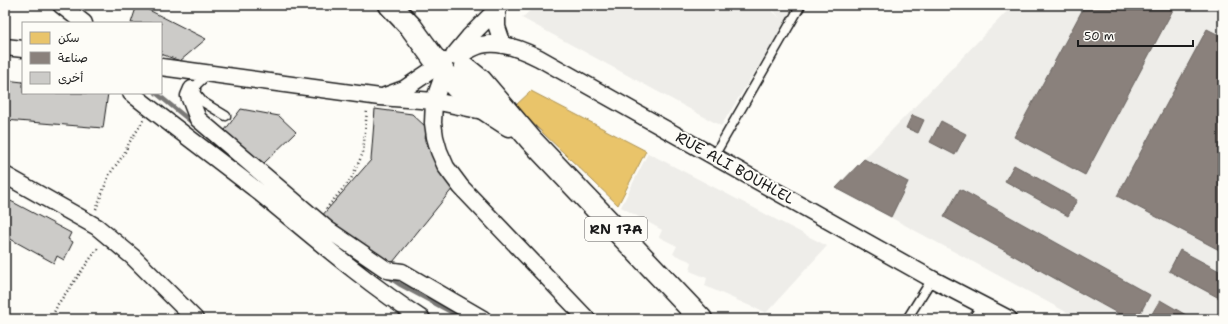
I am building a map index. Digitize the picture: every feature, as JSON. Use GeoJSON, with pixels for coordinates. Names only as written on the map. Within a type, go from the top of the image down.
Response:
{"type":"FeatureCollection","features":[{"type":"Feature","properties":{"kind":"main road","name":"RN 17A"},"geometry":{"type":"LineString","coordinates":[[390,5],[452,68],[481,81],[531,140],[701,319]]}},
{"type":"Feature","properties":{"kind":"main road","name":"RN 17A"},"geometry":{"type":"LineString","coordinates":[[452,68],[464,95],[531,140]]}},
{"type":"Feature","properties":{"kind":"street"},"geometry":{"type":"LineString","coordinates":[[61,5],[83,22]]}},
{"type":"Feature","properties":{"kind":"street"},"geometry":{"type":"LineString","coordinates":[[380,97],[503,46],[497,28],[499,7]]}},
{"type":"Feature","properties":{"kind":"street"},"geometry":{"type":"LineString","coordinates":[[499,7],[469,37],[434,101],[433,123],[435,137],[446,167],[461,187],[587,319]]}},
{"type":"Feature","properties":{"kind":"street","name":"RUE ALI BOUHLEL"},"geometry":{"type":"LineString","coordinates":[[503,46],[527,52],[539,58],[932,279],[1009,319]]}},
{"type":"Feature","properties":{"kind":"street"},"geometry":{"type":"LineString","coordinates":[[5,47],[22,49]]}},
{"type":"Feature","properties":{"kind":"street"},"geometry":{"type":"LineString","coordinates":[[162,67],[380,97],[434,101],[491,113]]}},
{"type":"Feature","properties":{"kind":"street"},"geometry":{"type":"LineString","coordinates":[[192,89],[189,96],[198,119],[327,229],[387,270],[402,272],[483,319]]}},
{"type":"Feature","properties":{"kind":"street"},"geometry":{"type":"LineString","coordinates":[[134,96],[253,187],[324,247],[397,303],[422,319]]}},
{"type":"Feature","properties":{"kind":"street"},"geometry":{"type":"LineString","coordinates":[[5,175],[97,226],[133,257],[195,319]]}},
{"type":"Feature","properties":{"kind":"lane"},"geometry":{"type":"LineString","coordinates":[[714,156],[801,5]]}},
{"type":"Feature","properties":{"kind":"lane"},"geometry":{"type":"LineString","coordinates":[[208,74],[192,89],[203,102],[226,116]]}},
{"type":"Feature","properties":{"kind":"lane"},"geometry":{"type":"LineString","coordinates":[[907,319],[932,279]]}},
{"type":"Feature","properties":{"kind":"lane"},"geometry":{"type":"LineString","coordinates":[[973,319],[982,304]]}},
{"type":"Feature","properties":{"kind":"path"},"geometry":{"type":"LineString","coordinates":[[51,319],[58,304],[101,243],[94,215],[109,175],[124,154],[129,142],[140,126],[145,113],[134,96]]}},
{"type":"Feature","properties":{"kind":"path"},"geometry":{"type":"LineString","coordinates":[[316,219],[352,179],[363,153],[367,109]]}},
{"type":"Feature","properties":{"kind":"path"},"geometry":{"type":"LineString","coordinates":[[5,317],[9,319]]}},
{"type":"Feature","properties":{"kind":"shaded area"},"geometry":{"type":"Polygon","coordinates":[[[536,5],[766,5],[780,18],[769,5],[795,5],[721,126],[522,18],[536,5]]]}},
{"type":"Feature","properties":{"kind":"shaded area"},"geometry":{"type":"Polygon","coordinates":[[[1013,5],[1223,5],[1223,319],[1079,319],[836,188],[1013,5]]]}},
{"type":"Feature","properties":{"kind":"shaded area"},"geometry":{"type":"Polygon","coordinates":[[[648,153],[827,246],[766,313],[705,286],[707,278],[690,271],[692,262],[673,254],[677,246],[659,237],[662,230],[621,207],[648,153]]]}},
{"type":"Feature","properties":{"kind":"building: سكن"},"geometry":{"type":"Polygon","coordinates":[[[531,91],[646,151],[618,205],[515,106],[531,91]]]}},
{"type":"Feature","properties":{"kind":"building: صناعة"},"geometry":{"type":"Polygon","coordinates":[[[1085,5],[1175,6],[1085,175],[1014,137],[1085,5]]]}},
{"type":"Feature","properties":{"kind":"building: صناعة"},"geometry":{"type":"Polygon","coordinates":[[[1207,29],[1223,37],[1223,252],[1117,196],[1207,29]]]}},
{"type":"Feature","properties":{"kind":"building: صناعة"},"geometry":{"type":"Polygon","coordinates":[[[912,115],[924,120],[918,133],[906,128],[912,115]]]}},
{"type":"Feature","properties":{"kind":"building: صناعة"},"geometry":{"type":"Polygon","coordinates":[[[941,121],[966,134],[955,155],[930,142],[941,121]]]}},
{"type":"Feature","properties":{"kind":"building: صناعة"},"geometry":{"type":"Polygon","coordinates":[[[864,159],[908,182],[891,217],[836,188],[864,159]]]}},
{"type":"Feature","properties":{"kind":"building: صناعة"},"geometry":{"type":"Polygon","coordinates":[[[1014,165],[1077,200],[1068,216],[1005,181],[1014,165]]]}},
{"type":"Feature","properties":{"kind":"building: صناعة"},"geometry":{"type":"Polygon","coordinates":[[[960,189],[1150,295],[1137,319],[1128,319],[944,217],[960,189]]]}},
{"type":"Feature","properties":{"kind":"building: صناعة"},"geometry":{"type":"Polygon","coordinates":[[[1180,250],[1223,273],[1223,296],[1221,299],[1169,271],[1180,250]]]}},
{"type":"Feature","properties":{"kind":"building: صناعة"},"geometry":{"type":"Polygon","coordinates":[[[1160,300],[1193,319],[1149,319],[1160,300]]]}},
{"type":"Feature","properties":{"kind":"building: أخرى"},"geometry":{"type":"Polygon","coordinates":[[[137,5],[139,5],[206,39],[180,61],[162,54],[162,22],[131,22],[137,5]]]}},
{"type":"Feature","properties":{"kind":"building: أخرى"},"geometry":{"type":"Polygon","coordinates":[[[5,80],[22,82],[22,94],[108,94],[103,128],[5,120],[5,80]]]}},
{"type":"Feature","properties":{"kind":"building: أخرى"},"geometry":{"type":"Polygon","coordinates":[[[241,109],[279,116],[296,132],[264,163],[222,134],[241,109]]]}},
{"type":"Feature","properties":{"kind":"building: أخرى"},"geometry":{"type":"Polygon","coordinates":[[[375,109],[412,114],[426,127],[425,141],[434,159],[453,188],[389,267],[320,218],[371,160],[375,109]]]}},
{"type":"Feature","properties":{"kind":"building: أخرى"},"geometry":{"type":"Polygon","coordinates":[[[5,198],[71,233],[68,239],[73,242],[64,260],[57,256],[54,263],[5,236],[5,198]]]}},
{"type":"Feature","properties":{"kind":"waterway"},"geometry":{"type":"LineString","coordinates":[[157,94],[194,124]]}},
{"type":"Feature","properties":{"kind":"waterway"},"geometry":{"type":"LineString","coordinates":[[387,276],[464,319]]}}]}
